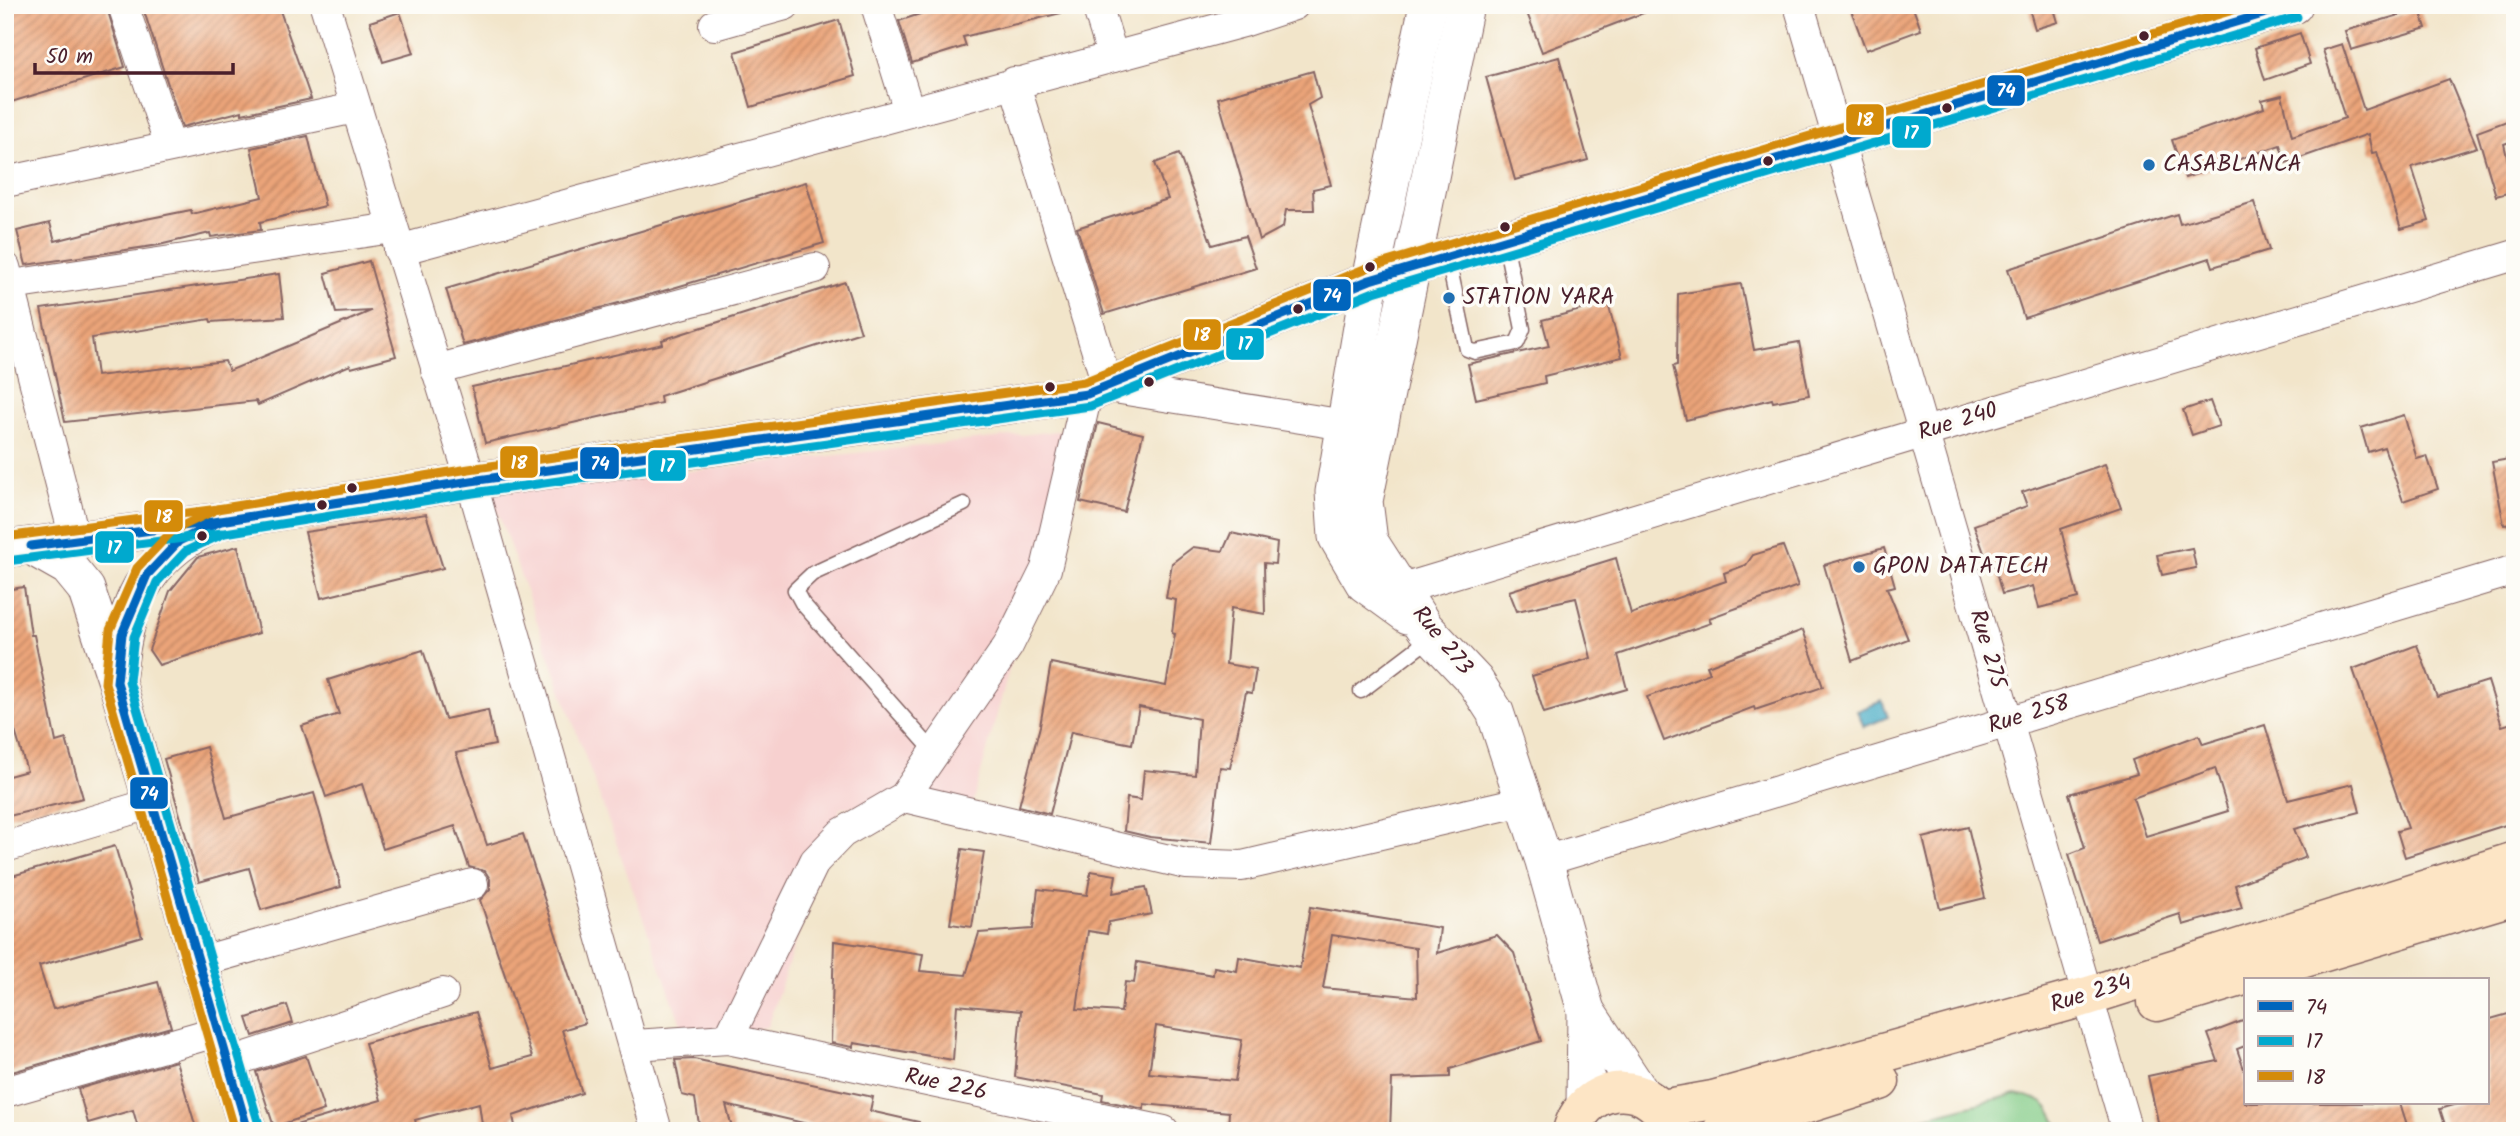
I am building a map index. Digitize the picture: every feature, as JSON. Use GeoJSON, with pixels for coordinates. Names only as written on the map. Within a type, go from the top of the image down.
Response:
{"type":"FeatureCollection","features":[{"type":"Feature","properties":{"kind":"main road","name":"Rue 234"},"geometry":{"type":"LineString","coordinates":[[1722,1131],[2091,1008],[2515,861]]}},
{"type":"Feature","properties":{"kind":"main road","name":"Rue 234"},"geometry":{"type":"LineString","coordinates":[[1575,1124],[1594,1098],[1618,1091],[1658,1111],[1713,1100],[2091,1008],[2515,895]]}},
{"type":"Feature","properties":{"kind":"street"},"geometry":{"type":"LineString","coordinates":[[123,5],[170,146]]}},
{"type":"Feature","properties":{"kind":"street"},"geometry":{"type":"LineString","coordinates":[[325,5],[471,481],[657,1131]]}},
{"type":"Feature","properties":{"kind":"street"},"geometry":{"type":"LineString","coordinates":[[714,25],[785,5]]}},
{"type":"Feature","properties":{"kind":"street"},"geometry":{"type":"LineString","coordinates":[[876,5],[909,111]]}},
{"type":"Feature","properties":{"kind":"street"},"geometry":{"type":"LineString","coordinates":[[1097,5],[1113,57]]}},
{"type":"Feature","properties":{"kind":"street"},"geometry":{"type":"LineString","coordinates":[[75,539],[7,279],[396,239],[909,111],[1294,5]]}},
{"type":"Feature","properties":{"kind":"street"},"geometry":{"type":"LineString","coordinates":[[1393,593],[1364,583],[1337,537],[1334,492],[1370,280],[1428,5]]}},
{"type":"Feature","properties":{"kind":"street","name":"Rue 273"},"geometry":{"type":"LineString","coordinates":[[1465,5],[1409,268],[1364,501],[1368,541],[1393,593],[1475,681],[1495,712],[1544,861],[1586,1011],[1658,1111]]}},
{"type":"Feature","properties":{"kind":"street","name":"Rue 275"},"geometry":{"type":"LineString","coordinates":[[1799,5],[2127,1131]]}},
{"type":"Feature","properties":{"kind":"street"},"geometry":{"type":"LineString","coordinates":[[18,547],[221,520],[1097,390],[1370,280],[2294,5]]}},
{"type":"Feature","properties":{"kind":"street"},"geometry":{"type":"LineString","coordinates":[[728,1039],[816,861],[842,833],[904,797],[1008,646],[1046,569],[1097,390],[1014,82]]}},
{"type":"Feature","properties":{"kind":"street"},"geometry":{"type":"LineString","coordinates":[[5,183],[355,108]]}},
{"type":"Feature","properties":{"kind":"street","name":"Rue 240"},"geometry":{"type":"LineString","coordinates":[[1393,593],[2515,255]]}},
{"type":"Feature","properties":{"kind":"street"},"geometry":{"type":"LineString","coordinates":[[436,370],[815,268]]}},
{"type":"Feature","properties":{"kind":"street"},"geometry":{"type":"LineString","coordinates":[[1097,390],[1345,425]]}},
{"type":"Feature","properties":{"kind":"street"},"geometry":{"type":"LineString","coordinates":[[117,682],[122,634],[147,575],[179,541],[221,520]]}},
{"type":"Feature","properties":{"kind":"street"},"geometry":{"type":"LineString","coordinates":[[18,547],[68,567],[86,589],[117,682],[248,1131]]}},
{"type":"Feature","properties":{"kind":"street","name":"Rue 258"},"geometry":{"type":"LineString","coordinates":[[1544,861],[2515,570]]}},
{"type":"Feature","properties":{"kind":"street"},"geometry":{"type":"LineString","coordinates":[[904,797],[1186,864],[1242,866],[1524,801]]}},
{"type":"Feature","properties":{"kind":"street"},"geometry":{"type":"LineString","coordinates":[[5,847],[153,803]]}},
{"type":"Feature","properties":{"kind":"street"},"geometry":{"type":"LineString","coordinates":[[199,962],[473,884]]}},
{"type":"Feature","properties":{"kind":"street"},"geometry":{"type":"LineString","coordinates":[[5,1092],[223,1046],[443,993]]}},
{"type":"Feature","properties":{"kind":"street","name":"Rue 273"},"geometry":{"type":"LineString","coordinates":[[1575,1124],[1586,1011]]}},
{"type":"Feature","properties":{"kind":"street","name":"Rue 226"},"geometry":{"type":"LineString","coordinates":[[634,1045],[728,1039],[1164,1131]]}},
{"type":"Feature","properties":{"kind":"lane"},"geometry":{"type":"LineString","coordinates":[[1448,257],[1466,349],[1475,352],[1517,343],[1523,329],[1504,240]]}},
{"type":"Feature","properties":{"kind":"lane"},"geometry":{"type":"LineString","coordinates":[[935,753],[802,603],[795,590],[812,574],[964,504]]}},
{"type":"Feature","properties":{"kind":"lane"},"geometry":{"type":"LineString","coordinates":[[1361,691],[1429,632]]}},
{"type":"Feature","properties":{"kind":"shaded area"},"geometry":{"type":"Polygon","coordinates":[[[1075,429],[971,809],[841,807],[767,1027],[687,1041],[491,493],[1075,429]]]}},
{"type":"Feature","properties":{"kind":"green space"},"geometry":{"type":"Polygon","coordinates":[[[2016,1094],[2045,1104],[2060,1131],[1871,1131],[2016,1094]]]}},
{"type":"Feature","properties":{"kind":"water"},"geometry":{"type":"Polygon","coordinates":[[[1882,701],[1888,717],[1864,727],[1857,711],[1882,701]]]}},
{"type":"Feature","properties":{"kind":"building"},"geometry":{"type":"Polygon","coordinates":[[[5,5],[106,5],[125,67],[5,104],[5,5]]]}},
{"type":"Feature","properties":{"kind":"building"},"geometry":{"type":"Polygon","coordinates":[[[142,5],[278,5],[311,99],[242,114],[242,111],[182,127],[142,5]]]}},
{"type":"Feature","properties":{"kind":"building"},"geometry":{"type":"Polygon","coordinates":[[[947,5],[1060,5],[1061,13],[963,37],[966,46],[912,63],[899,21],[947,5]]]}},
{"type":"Feature","properties":{"kind":"building"},"geometry":{"type":"Polygon","coordinates":[[[1524,5],[1664,5],[1542,52],[1524,5]]]}},
{"type":"Feature","properties":{"kind":"building"},"geometry":{"type":"Polygon","coordinates":[[[1849,5],[1912,5],[1921,30],[1866,50],[1849,5]]]}},
{"type":"Feature","properties":{"kind":"building"},"geometry":{"type":"Polygon","coordinates":[[[2028,5],[2053,5],[2058,22],[2035,29],[2028,5]]]}},
{"type":"Feature","properties":{"kind":"building"},"geometry":{"type":"Polygon","coordinates":[[[2420,9],[2426,28],[2351,50],[2345,31],[2420,9]]]}},
{"type":"Feature","properties":{"kind":"building"},"geometry":{"type":"Polygon","coordinates":[[[400,12],[414,53],[383,62],[370,22],[400,12]]]}},
{"type":"Feature","properties":{"kind":"building"},"geometry":{"type":"Polygon","coordinates":[[[839,20],[855,76],[751,107],[735,52],[839,20]]]}},
{"type":"Feature","properties":{"kind":"building"},"geometry":{"type":"Polygon","coordinates":[[[2300,33],[2310,64],[2265,80],[2255,48],[2300,33]]]}},
{"type":"Feature","properties":{"kind":"building"},"geometry":{"type":"Polygon","coordinates":[[[2342,44],[2364,110],[2449,79],[2477,147],[2412,167],[2429,221],[2401,229],[2377,152],[2372,153],[2368,134],[2286,163],[2280,145],[2185,178],[2172,140],[2264,108],[2262,100],[2282,95],[2292,136],[2345,118],[2323,50],[2342,44]]]}},
{"type":"Feature","properties":{"kind":"building"},"geometry":{"type":"Polygon","coordinates":[[[1559,57],[1588,160],[1515,180],[1486,77],[1559,57]]]}},
{"type":"Feature","properties":{"kind":"building"},"geometry":{"type":"Polygon","coordinates":[[[1313,71],[1320,98],[1308,105],[1331,185],[1313,189],[1314,210],[1286,210],[1283,227],[1259,240],[1218,98],[1313,71]]]}},
{"type":"Feature","properties":{"kind":"building"},"geometry":{"type":"Polygon","coordinates":[[[2515,118],[2515,140],[2504,144],[2515,191],[2496,196],[2477,132],[2515,118]]]}},
{"type":"Feature","properties":{"kind":"building"},"geometry":{"type":"Polygon","coordinates":[[[308,136],[325,206],[260,222],[261,230],[211,237],[210,233],[159,245],[26,265],[17,231],[50,223],[55,241],[126,223],[191,210],[192,214],[262,197],[251,148],[308,136]]]}},
{"type":"Feature","properties":{"kind":"building"},"geometry":{"type":"Polygon","coordinates":[[[1179,154],[1212,245],[1245,236],[1256,268],[1104,314],[1077,228],[1168,199],[1155,163],[1179,154]]]}},
{"type":"Feature","properties":{"kind":"building"},"geometry":{"type":"Polygon","coordinates":[[[806,182],[824,243],[663,291],[463,345],[446,289],[806,182]]]}},
{"type":"Feature","properties":{"kind":"building"},"geometry":{"type":"Polygon","coordinates":[[[2254,202],[2269,250],[2213,267],[2210,258],[2024,318],[2008,269],[2177,214],[2180,224],[2254,202]]]}},
{"type":"Feature","properties":{"kind":"building"},"geometry":{"type":"Polygon","coordinates":[[[369,261],[396,356],[351,368],[350,365],[258,405],[256,401],[65,422],[41,309],[279,274],[284,317],[211,322],[210,319],[92,338],[97,376],[225,361],[229,371],[371,311],[336,313],[325,273],[369,261]]]}},
{"type":"Feature","properties":{"kind":"building"},"geometry":{"type":"Polygon","coordinates":[[[845,282],[861,332],[660,396],[661,403],[485,443],[472,387],[663,344],[662,340],[845,282]]]}},
{"type":"Feature","properties":{"kind":"building"},"geometry":{"type":"Polygon","coordinates":[[[1741,284],[1754,350],[1799,342],[1809,395],[1773,402],[1772,399],[1686,420],[1673,366],[1677,365],[1678,294],[1741,284]]]}},
{"type":"Feature","properties":{"kind":"building"},"geometry":{"type":"Polygon","coordinates":[[[1608,303],[1622,357],[1544,376],[1545,383],[1476,399],[1468,364],[1549,346],[1542,320],[1608,303]]]}},
{"type":"Feature","properties":{"kind":"building"},"geometry":{"type":"Polygon","coordinates":[[[2210,401],[2219,426],[2192,435],[2183,410],[2210,401]]]}},
{"type":"Feature","properties":{"kind":"building"},"geometry":{"type":"Polygon","coordinates":[[[2404,415],[2417,459],[2427,456],[2438,489],[2403,501],[2384,447],[2368,452],[2361,428],[2404,415]]]}},
{"type":"Feature","properties":{"kind":"building"},"geometry":{"type":"Polygon","coordinates":[[[1098,423],[1143,434],[1124,512],[1080,502],[1098,423]]]}},
{"type":"Feature","properties":{"kind":"building"},"geometry":{"type":"Polygon","coordinates":[[[2515,458],[2515,524],[2504,525],[2492,462],[2515,458]]]}},
{"type":"Feature","properties":{"kind":"building"},"geometry":{"type":"Polygon","coordinates":[[[2105,464],[2121,508],[2061,529],[2078,598],[2039,608],[2033,586],[2002,594],[1993,562],[1988,564],[1974,525],[2027,506],[2022,492],[2105,464]]]}},
{"type":"Feature","properties":{"kind":"building"},"geometry":{"type":"Polygon","coordinates":[[[426,514],[443,568],[321,598],[305,532],[426,514]]]}},
{"type":"Feature","properties":{"kind":"building"},"geometry":{"type":"Polygon","coordinates":[[[1231,533],[1277,543],[1275,564],[1264,563],[1265,614],[1231,608],[1226,664],[1256,669],[1252,693],[1246,692],[1230,768],[1220,767],[1211,843],[1150,837],[1124,831],[1127,798],[1141,800],[1144,770],[1195,775],[1199,719],[1139,707],[1132,744],[1071,732],[1050,814],[1019,806],[1040,726],[1051,663],[1166,686],[1175,634],[1172,633],[1176,600],[1166,598],[1172,563],[1193,547],[1223,551],[1231,533]]]}},
{"type":"Feature","properties":{"kind":"building"},"geometry":{"type":"Polygon","coordinates":[[[238,546],[259,633],[159,665],[149,650],[170,591],[198,557],[238,546]]]}},
{"type":"Feature","properties":{"kind":"building"},"geometry":{"type":"Polygon","coordinates":[[[1783,546],[1798,586],[1709,618],[1711,623],[1618,655],[1627,689],[1544,713],[1532,676],[1591,658],[1576,598],[1517,611],[1509,591],[1616,558],[1631,614],[1726,581],[1724,573],[1746,565],[1753,555],[1783,546]]]}},
{"type":"Feature","properties":{"kind":"building"},"geometry":{"type":"Polygon","coordinates":[[[1884,548],[1895,586],[1887,588],[1908,639],[1852,661],[1824,565],[1884,548]]]}},
{"type":"Feature","properties":{"kind":"building"},"geometry":{"type":"Polygon","coordinates":[[[2192,548],[2196,568],[2162,575],[2157,555],[2192,548]]]}},
{"type":"Feature","properties":{"kind":"building"},"geometry":{"type":"Polygon","coordinates":[[[24,587],[31,635],[34,635],[56,742],[66,739],[83,798],[5,817],[5,777],[27,771],[15,731],[5,734],[5,590],[24,587]]]}},
{"type":"Feature","properties":{"kind":"building"},"geometry":{"type":"Polygon","coordinates":[[[1803,630],[1823,687],[1755,710],[1754,707],[1664,741],[1647,697],[1710,673],[1707,666],[1803,630]]]}},
{"type":"Feature","properties":{"kind":"building"},"geometry":{"type":"Polygon","coordinates":[[[2417,645],[2437,697],[2488,681],[2502,726],[2515,722],[2515,822],[2405,857],[2397,831],[2408,828],[2353,669],[2417,645]]]}},
{"type":"Feature","properties":{"kind":"building"},"geometry":{"type":"Polygon","coordinates":[[[423,650],[445,719],[488,710],[495,745],[456,753],[487,845],[523,834],[585,1023],[562,1030],[582,1093],[513,1116],[516,1131],[483,1131],[479,1103],[415,1120],[418,1131],[297,1131],[296,1125],[381,1100],[365,1043],[476,1012],[492,1068],[532,1057],[480,900],[490,889],[490,879],[485,871],[469,867],[455,826],[383,849],[362,784],[326,797],[302,726],[339,714],[328,680],[423,650]]]}},
{"type":"Feature","properties":{"kind":"building"},"geometry":{"type":"Polygon","coordinates":[[[2265,725],[2288,800],[2353,784],[2360,812],[2294,829],[2306,857],[2235,885],[2242,908],[2183,925],[2180,914],[2097,941],[2069,854],[2085,848],[2069,794],[2137,774],[2132,760],[2199,735],[2203,744],[2265,725]],[[2215,768],[2133,798],[2146,836],[2228,811],[2215,768]]]}},
{"type":"Feature","properties":{"kind":"building"},"geometry":{"type":"Polygon","coordinates":[[[206,747],[226,818],[314,793],[341,887],[261,910],[249,868],[199,882],[164,759],[206,747]]]}},
{"type":"Feature","properties":{"kind":"building"},"geometry":{"type":"Polygon","coordinates":[[[1968,827],[1985,898],[1940,909],[1923,838],[1968,827]]]}},
{"type":"Feature","properties":{"kind":"building"},"geometry":{"type":"Polygon","coordinates":[[[115,846],[142,936],[39,966],[53,1009],[158,982],[171,1027],[5,1074],[5,878],[115,846]]]}},
{"type":"Feature","properties":{"kind":"building"},"geometry":{"type":"Polygon","coordinates":[[[962,849],[984,852],[972,927],[950,924],[962,849]]]}},
{"type":"Feature","properties":{"kind":"building"},"geometry":{"type":"Polygon","coordinates":[[[1091,871],[1116,875],[1113,893],[1146,887],[1152,914],[1109,922],[1107,934],[1088,931],[1077,1009],[1121,1012],[1125,982],[1134,983],[1137,962],[1213,975],[1214,967],[1237,971],[1239,957],[1300,968],[1310,907],[1440,928],[1437,953],[1497,935],[1514,953],[1541,1041],[1450,1069],[1450,1077],[1392,1079],[1390,1131],[1228,1128],[1229,1112],[1144,1104],[1144,1109],[1102,1100],[1103,1094],[1015,1077],[1021,1011],[957,1005],[953,1060],[854,1043],[853,1047],[831,1043],[834,941],[923,954],[920,971],[966,975],[979,933],[1033,929],[1038,889],[1087,895],[1091,871]],[[1332,935],[1323,988],[1417,997],[1416,948],[1332,935]],[[1156,1026],[1149,1073],[1235,1081],[1242,1040],[1156,1026]]]}},
{"type":"Feature","properties":{"kind":"building"},"geometry":{"type":"Polygon","coordinates":[[[287,1005],[293,1023],[253,1036],[247,1018],[287,1005]]]}},
{"type":"Feature","properties":{"kind":"building"},"geometry":{"type":"Polygon","coordinates":[[[2515,1012],[2515,1131],[2447,1131],[2440,1109],[2458,1104],[2488,1104],[2488,1020],[2515,1012]]]}},
{"type":"Feature","properties":{"kind":"building"},"geometry":{"type":"Polygon","coordinates":[[[2244,1020],[2244,1046],[2237,1049],[2244,1069],[2244,1104],[2400,1104],[2409,1131],[2160,1131],[2148,1076],[2218,1061],[2208,1034],[2244,1020]]]}},
{"type":"Feature","properties":{"kind":"building"},"geometry":{"type":"Polygon","coordinates":[[[306,1056],[324,1110],[274,1127],[256,1072],[306,1056]]]}},
{"type":"Feature","properties":{"kind":"building"},"geometry":{"type":"Polygon","coordinates":[[[694,1059],[873,1097],[870,1111],[919,1122],[918,1131],[838,1131],[726,1105],[733,1131],[700,1131],[695,1098],[682,1095],[675,1060],[694,1059]]]}},
{"type":"Feature","properties":{"kind":"building"},"geometry":{"type":"Polygon","coordinates":[[[176,1061],[197,1131],[139,1131],[133,1110],[88,1123],[78,1089],[176,1061]]]}},
{"type":"Feature","properties":{"kind":"transit line","name":"18"},"geometry":{"type":"LineString","coordinates":[[235,1131],[105,683],[110,630],[137,568],[172,531],[217,509],[469,469],[1084,382],[1367,268],[2250,5]]}},
{"type":"Feature","properties":{"kind":"transit line","name":"74"},"geometry":{"type":"LineString","coordinates":[[248,1131],[117,682],[122,634],[147,575],[179,541],[221,521],[471,481],[1087,394],[1370,280],[2293,5]]}},
{"type":"Feature","properties":{"kind":"transit line","name":"17"},"geometry":{"type":"LineString","coordinates":[[260,1128],[129,681],[134,637],[157,582],[186,551],[225,533],[473,493],[1090,406],[1374,292],[2297,17]]}},
{"type":"Feature","properties":{"kind":"transit line","name":"18"},"geometry":{"type":"LineString","coordinates":[[5,537],[218,509]]}},
{"type":"Feature","properties":{"kind":"transit line","name":"74"},"geometry":{"type":"LineString","coordinates":[[31,546],[220,521]]}},
{"type":"Feature","properties":{"kind":"transit line","name":"17"},"geometry":{"type":"LineString","coordinates":[[7,561],[222,533]]}},
{"type":"Feature","properties":{"kind":"place","name":"CASABLANCA"},"geometry":{"type":"Point","coordinates":[2149,165]}},
{"type":"Feature","properties":{"kind":"place","name":"STATION YARA"},"geometry":{"type":"Point","coordinates":[1449,298]}},
{"type":"Feature","properties":{"kind":"place","name":"GPON DATATECH"},"geometry":{"type":"Point","coordinates":[1859,567]}}]}
